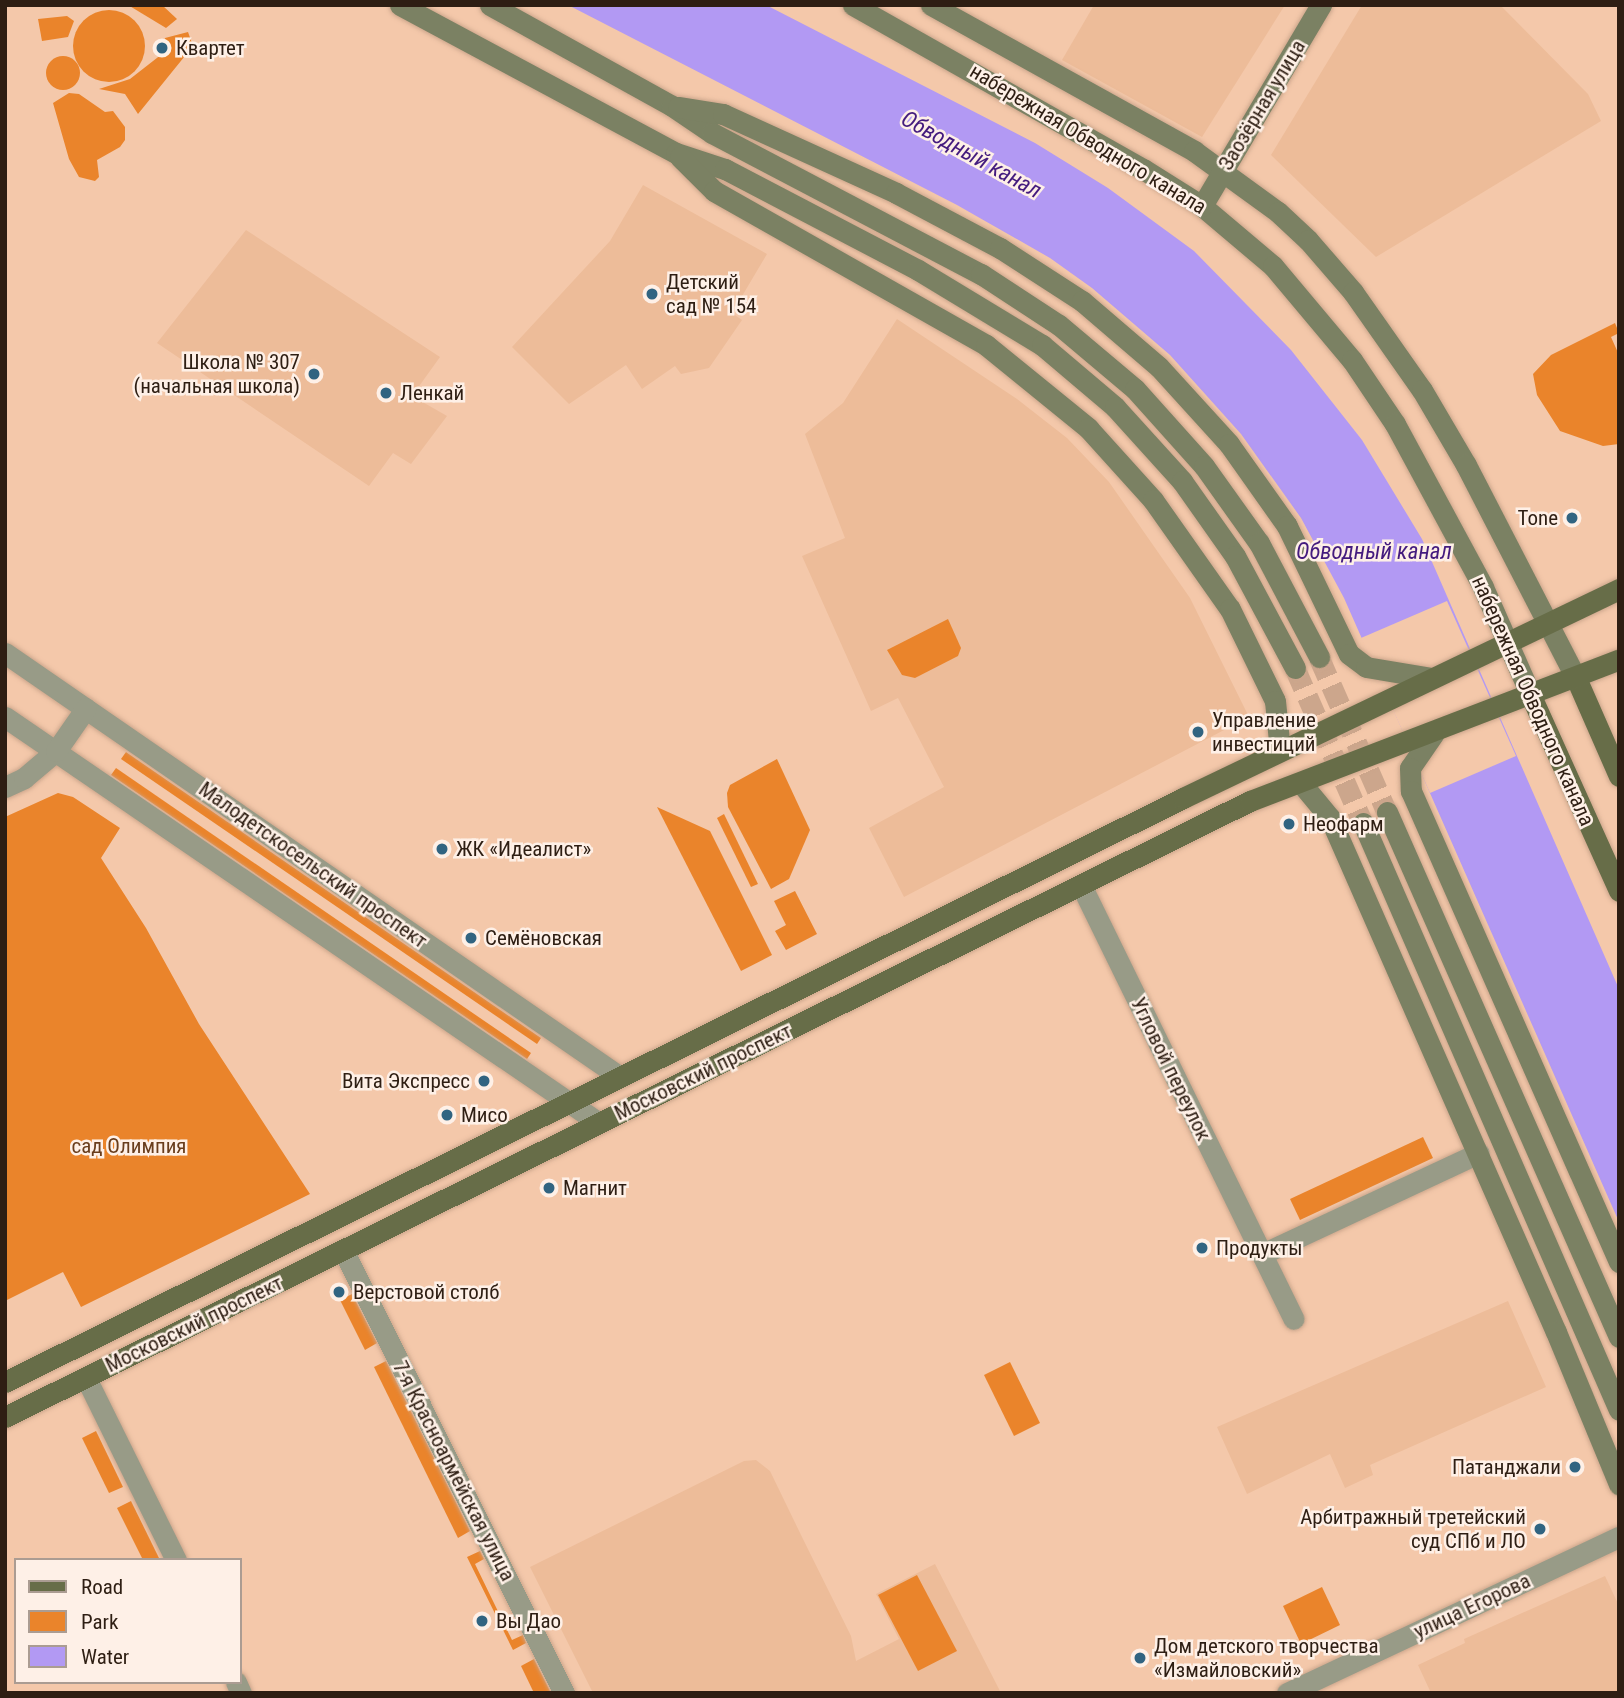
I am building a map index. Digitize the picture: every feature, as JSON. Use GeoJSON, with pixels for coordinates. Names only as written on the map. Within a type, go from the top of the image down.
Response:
{"type":"FeatureCollection","features":[{"type":"Feature","properties":{"kind":"main road"},"geometry":{"type":"LineString","coordinates":[[400,5],[676,153],[725,169],[918,270],[1004,319],[1080,376],[1149,442],[1203,510],[1257,594],[1295,667]]}},
{"type":"Feature","properties":{"kind":"main road"},"geometry":{"type":"LineString","coordinates":[[490,5],[672,106],[712,133],[981,274],[1022,298],[1099,357],[1170,425],[1225,494],[1281,582],[1319,657]]}},
{"type":"Feature","properties":{"kind":"main road","name":"набережная Обводного канала"},"geometry":{"type":"LineString","coordinates":[[853,5],[1064,120],[1202,206],[1273,266],[1352,360],[1426,476],[1507,640],[1619,891]]}},
{"type":"Feature","properties":{"kind":"main road","name":"набережная Обводного канала"},"geometry":{"type":"LineString","coordinates":[[931,5],[1223,170],[1308,240],[1391,344],[1466,465],[1549,621],[1619,776]]}},
{"type":"Feature","properties":{"kind":"main road","name":"Заозёрная улица"},"geometry":{"type":"LineString","coordinates":[[1202,206],[1321,5]]}},
{"type":"Feature","properties":{"kind":"main road"},"geometry":{"type":"LineString","coordinates":[[672,106],[723,114],[896,193],[1031,267],[1122,333],[1159,367],[1236,454],[1287,526],[1349,654],[1375,669],[1433,678]]}},
{"type":"Feature","properties":{"kind":"main road"},"geometry":{"type":"LineString","coordinates":[[676,153],[714,191],[986,345],[1088,428],[1153,500],[1230,609],[1275,701],[1280,751]]}},
{"type":"Feature","properties":{"kind":"main road"},"geometry":{"type":"LineString","coordinates":[[1507,640],[1619,589]]}},
{"type":"Feature","properties":{"kind":"main road","name":"Московский проспект"},"geometry":{"type":"LineString","coordinates":[[5,1382],[1507,640]]}},
{"type":"Feature","properties":{"kind":"main road"},"geometry":{"type":"LineString","coordinates":[[1531,696],[1619,659]]}},
{"type":"Feature","properties":{"kind":"main road","name":"Московский проспект"},"geometry":{"type":"LineString","coordinates":[[5,1417],[1250,801],[1410,750],[1434,733],[1531,696]]}},
{"type":"Feature","properties":{"kind":"main road"},"geometry":{"type":"LineString","coordinates":[[1410,750],[1408,777],[1411,791],[1619,1262]]}},
{"type":"Feature","properties":{"kind":"main road"},"geometry":{"type":"LineString","coordinates":[[1301,783],[1330,818],[1479,1153],[1619,1485]]}},
{"type":"Feature","properties":{"kind":"main road"},"geometry":{"type":"LineString","coordinates":[[1388,812],[1619,1337]]}},
{"type":"Feature","properties":{"kind":"main road"},"geometry":{"type":"LineString","coordinates":[[1363,822],[1619,1410]]}},
{"type":"Feature","properties":{"kind":"street","name":"Малодетскосельский проспект"},"geometry":{"type":"LineString","coordinates":[[5,653],[620,1077]]}},
{"type":"Feature","properties":{"kind":"street"},"geometry":{"type":"LineString","coordinates":[[5,787],[24,778],[56,751],[86,708]]}},
{"type":"Feature","properties":{"kind":"street"},"geometry":{"type":"LineString","coordinates":[[5,717],[599,1123]]}},
{"type":"Feature","properties":{"kind":"street","name":"Угловой переулок"},"geometry":{"type":"LineString","coordinates":[[1081,885],[1294,1319]]}},
{"type":"Feature","properties":{"kind":"street"},"geometry":{"type":"LineString","coordinates":[[1262,1254],[1479,1153]]}},
{"type":"Feature","properties":{"kind":"street","name":"7-я Красноармейская улица"},"geometry":{"type":"LineString","coordinates":[[343,1250],[564,1693]]}},
{"type":"Feature","properties":{"kind":"street"},"geometry":{"type":"LineString","coordinates":[[86,1378],[175,1558]]}},
{"type":"Feature","properties":{"kind":"street","name":"улица Егорова"},"geometry":{"type":"LineString","coordinates":[[1287,1693],[1619,1537]]}},
{"type":"Feature","properties":{"kind":"shaded area"},"geometry":{"type":"Polygon","coordinates":[[[1094,5],[1285,5],[1202,137],[1062,60],[1094,5]]]}},
{"type":"Feature","properties":{"kind":"shaded area"},"geometry":{"type":"Polygon","coordinates":[[[1362,5],[1500,5],[1588,94],[1601,121],[1376,257],[1271,155],[1362,5]]]}},
{"type":"Feature","properties":{"kind":"shaded area","name":"Детский сад № 154"},"geometry":{"type":"Polygon","coordinates":[[[643,185],[767,254],[732,313],[742,320],[709,368],[681,374],[675,366],[642,389],[626,365],[569,404],[512,347],[610,241],[643,185]]]}},
{"type":"Feature","properties":{"kind":"shaded area","name":"Школа № 307 (начальная школа)"},"geometry":{"type":"Polygon","coordinates":[[[246,230],[440,357],[412,396],[447,416],[411,464],[393,453],[369,486],[157,343],[246,230]]]}},
{"type":"Feature","properties":{"kind":"shaded area"},"geometry":{"type":"Polygon","coordinates":[[[897,319],[1017,399],[1067,438],[1109,482],[1190,598],[1249,717],[904,897],[869,828],[944,787],[898,698],[871,711],[802,556],[845,538],[805,434],[843,403],[897,319]]]}},
{"type":"Feature","properties":{"kind":"shaded area"},"geometry":{"type":"Polygon","coordinates":[[[1508,1301],[1546,1387],[1370,1465],[1373,1475],[1345,1488],[1330,1454],[1247,1494],[1217,1427],[1508,1301]]]}},
{"type":"Feature","properties":{"kind":"shaded area"},"geometry":{"type":"Polygon","coordinates":[[[756,1460],[770,1471],[851,1636],[856,1661],[899,1639],[876,1594],[935,1564],[1001,1693],[593,1693],[530,1567],[744,1461],[756,1460]]]}},
{"type":"Feature","properties":{"kind":"shaded area"},"geometry":{"type":"Polygon","coordinates":[[[1605,1576],[1619,1606],[1619,1693],[1431,1693],[1418,1665],[1465,1643],[1464,1639],[1605,1576]]]}},
{"type":"Feature","properties":{"kind":"green space"},"geometry":{"type":"Polygon","coordinates":[[[128,5],[162,5],[177,19],[166,28],[128,5]]]}},
{"type":"Feature","properties":{"kind":"green space"},"geometry":{"type":"Polygon","coordinates":[[[109,10],[129,16],[139,26],[145,46],[139,66],[129,76],[109,82],[89,76],[79,66],[73,46],[79,26],[89,16],[109,10]]]}},
{"type":"Feature","properties":{"kind":"green space"},"geometry":{"type":"Polygon","coordinates":[[[67,16],[74,21],[68,37],[42,41],[38,19],[67,16]]]}},
{"type":"Feature","properties":{"kind":"green space"},"geometry":{"type":"Polygon","coordinates":[[[188,32],[193,46],[138,114],[125,94],[99,89],[130,79],[162,54],[165,38],[188,32]]]}},
{"type":"Feature","properties":{"kind":"green space"},"geometry":{"type":"Polygon","coordinates":[[[63,56],[75,61],[80,73],[75,85],[63,90],[51,85],[46,73],[51,61],[63,56]]]}},
{"type":"Feature","properties":{"kind":"green space"},"geometry":{"type":"Polygon","coordinates":[[[69,93],[79,94],[105,112],[113,111],[125,127],[125,140],[120,147],[97,160],[99,177],[95,181],[79,177],[69,159],[53,103],[69,93]]]}},
{"type":"Feature","properties":{"kind":"green space"},"geometry":{"type":"Polygon","coordinates":[[[1615,323],[1619,333],[1611,337],[1619,355],[1619,444],[1603,446],[1560,431],[1537,395],[1533,374],[1551,355],[1615,323]]]}},
{"type":"Feature","properties":{"kind":"green space"},"geometry":{"type":"Polygon","coordinates":[[[948,619],[961,648],[958,656],[915,678],[902,675],[887,650],[948,619]]]}},
{"type":"Feature","properties":{"kind":"green space"},"geometry":{"type":"Polygon","coordinates":[[[126,752],[541,1038],[537,1044],[121,759],[126,752]]]}},
{"type":"Feature","properties":{"kind":"green space"},"geometry":{"type":"Polygon","coordinates":[[[777,759],[810,830],[789,879],[771,889],[728,807],[727,793],[730,785],[777,759]]]}},
{"type":"Feature","properties":{"kind":"green space"},"geometry":{"type":"Polygon","coordinates":[[[116,768],[531,1053],[527,1059],[111,775],[116,768]]]}},
{"type":"Feature","properties":{"kind":"green space","name":"сад Олимпия"},"geometry":{"type":"Polygon","coordinates":[[[58,793],[73,797],[120,828],[101,858],[146,928],[199,1024],[310,1194],[81,1307],[63,1272],[5,1301],[5,817],[58,793]]]}},
{"type":"Feature","properties":{"kind":"green space"},"geometry":{"type":"Polygon","coordinates":[[[657,807],[710,831],[772,955],[741,971],[657,807]]]}},
{"type":"Feature","properties":{"kind":"green space"},"geometry":{"type":"Polygon","coordinates":[[[724,814],[758,884],[751,887],[717,818],[724,814]]]}},
{"type":"Feature","properties":{"kind":"green space"},"geometry":{"type":"Polygon","coordinates":[[[795,891],[817,934],[786,950],[775,931],[786,925],[774,901],[795,891]]]}},
{"type":"Feature","properties":{"kind":"green space"},"geometry":{"type":"Polygon","coordinates":[[[1423,1137],[1433,1158],[1300,1220],[1290,1199],[1423,1137]]]}},
{"type":"Feature","properties":{"kind":"green space"},"geometry":{"type":"Polygon","coordinates":[[[352,1294],[377,1343],[365,1350],[340,1300],[352,1294]]]}},
{"type":"Feature","properties":{"kind":"green space"},"geometry":{"type":"Polygon","coordinates":[[[386,1361],[470,1531],[458,1538],[374,1367],[386,1361]]]}},
{"type":"Feature","properties":{"kind":"green space"},"geometry":{"type":"Polygon","coordinates":[[[1010,1362],[1040,1423],[1014,1436],[984,1375],[1010,1362]]]}},
{"type":"Feature","properties":{"kind":"green space"},"geometry":{"type":"Polygon","coordinates":[[[96,1431],[123,1487],[109,1493],[82,1438],[96,1431]]]}},
{"type":"Feature","properties":{"kind":"green space"},"geometry":{"type":"Polygon","coordinates":[[[131,1501],[159,1558],[142,1558],[117,1508],[131,1501]]]}},
{"type":"Feature","properties":{"kind":"green space"},"geometry":{"type":"Polygon","coordinates":[[[480,1551],[484,1559],[475,1564],[512,1640],[523,1635],[526,1643],[513,1650],[467,1557],[480,1551]]]}},
{"type":"Feature","properties":{"kind":"green space"},"geometry":{"type":"Polygon","coordinates":[[[917,1575],[957,1651],[918,1671],[878,1595],[917,1575]]]}},
{"type":"Feature","properties":{"kind":"green space"},"geometry":{"type":"Polygon","coordinates":[[[1322,1587],[1340,1625],[1301,1644],[1283,1606],[1322,1587]]]}},
{"type":"Feature","properties":{"kind":"green space"},"geometry":{"type":"Polygon","coordinates":[[[534,1659],[551,1693],[534,1693],[521,1666],[534,1659]]]}},
{"type":"Feature","properties":{"kind":"water","name":"Обводный канал"},"geometry":{"type":"Polygon","coordinates":[[[568,5],[766,5],[1035,143],[1108,188],[1194,251],[1291,350],[1362,440],[1422,539],[1619,989],[1619,1222],[1344,598],[1301,518],[1241,434],[1170,355],[1092,288],[1050,258],[957,205],[568,5]]]}},
{"type":"Feature","properties":{"kind":"pier"},"geometry":{"type":"Polygon","coordinates":[[[1447,601],[1516,756],[1430,793],[1361,638],[1447,601]]]}},
{"type":"Feature","properties":{"kind":"tunnel"},"geometry":{"type":"LineString","coordinates":[[1319,657],[1387,812]]}},
{"type":"Feature","properties":{"kind":"tunnel"},"geometry":{"type":"LineString","coordinates":[[1295,668],[1363,823]]}},
{"type":"Feature","properties":{"kind":"place","name":"Квартет"},"geometry":{"type":"Point","coordinates":[162,48]}},
{"type":"Feature","properties":{"kind":"place","name":"Детский сад № 154"},"geometry":{"type":"Point","coordinates":[652,294]}},
{"type":"Feature","properties":{"kind":"place","name":"Школа № 307 (начальная школа)"},"geometry":{"type":"Point","coordinates":[314,374]}},
{"type":"Feature","properties":{"kind":"place","name":"Ленкай"},"geometry":{"type":"Point","coordinates":[386,393]}},
{"type":"Feature","properties":{"kind":"place","name":"Tone"},"geometry":{"type":"Point","coordinates":[1572,518]}},
{"type":"Feature","properties":{"kind":"place","name":"Управление инвестиций"},"geometry":{"type":"Point","coordinates":[1198,732]}},
{"type":"Feature","properties":{"kind":"place","name":"Неофарм"},"geometry":{"type":"Point","coordinates":[1289,824]}},
{"type":"Feature","properties":{"kind":"place","name":"ЖК «Идеалист»"},"geometry":{"type":"Point","coordinates":[442,849]}},
{"type":"Feature","properties":{"kind":"place","name":"Семёновская"},"geometry":{"type":"Point","coordinates":[471,938]}},
{"type":"Feature","properties":{"kind":"place","name":"Вита Экспресс"},"geometry":{"type":"Point","coordinates":[484,1081]}},
{"type":"Feature","properties":{"kind":"place","name":"Мисо"},"geometry":{"type":"Point","coordinates":[447,1115]}},
{"type":"Feature","properties":{"kind":"place","name":"Магнит"},"geometry":{"type":"Point","coordinates":[549,1188]}},
{"type":"Feature","properties":{"kind":"place","name":"Продукты"},"geometry":{"type":"Point","coordinates":[1202,1248]}},
{"type":"Feature","properties":{"kind":"place","name":"Верстовой столб"},"geometry":{"type":"Point","coordinates":[339,1292]}},
{"type":"Feature","properties":{"kind":"place","name":"Патанджали"},"geometry":{"type":"Point","coordinates":[1575,1467]}},
{"type":"Feature","properties":{"kind":"place","name":"Арбитражный третейский суд СПб и ЛО"},"geometry":{"type":"Point","coordinates":[1540,1529]}},
{"type":"Feature","properties":{"kind":"place","name":"Вы Дао"},"geometry":{"type":"Point","coordinates":[482,1621]}},
{"type":"Feature","properties":{"kind":"place","name":"Дом детского творчества «Измайловский»"},"geometry":{"type":"Point","coordinates":[1140,1658]}}]}
